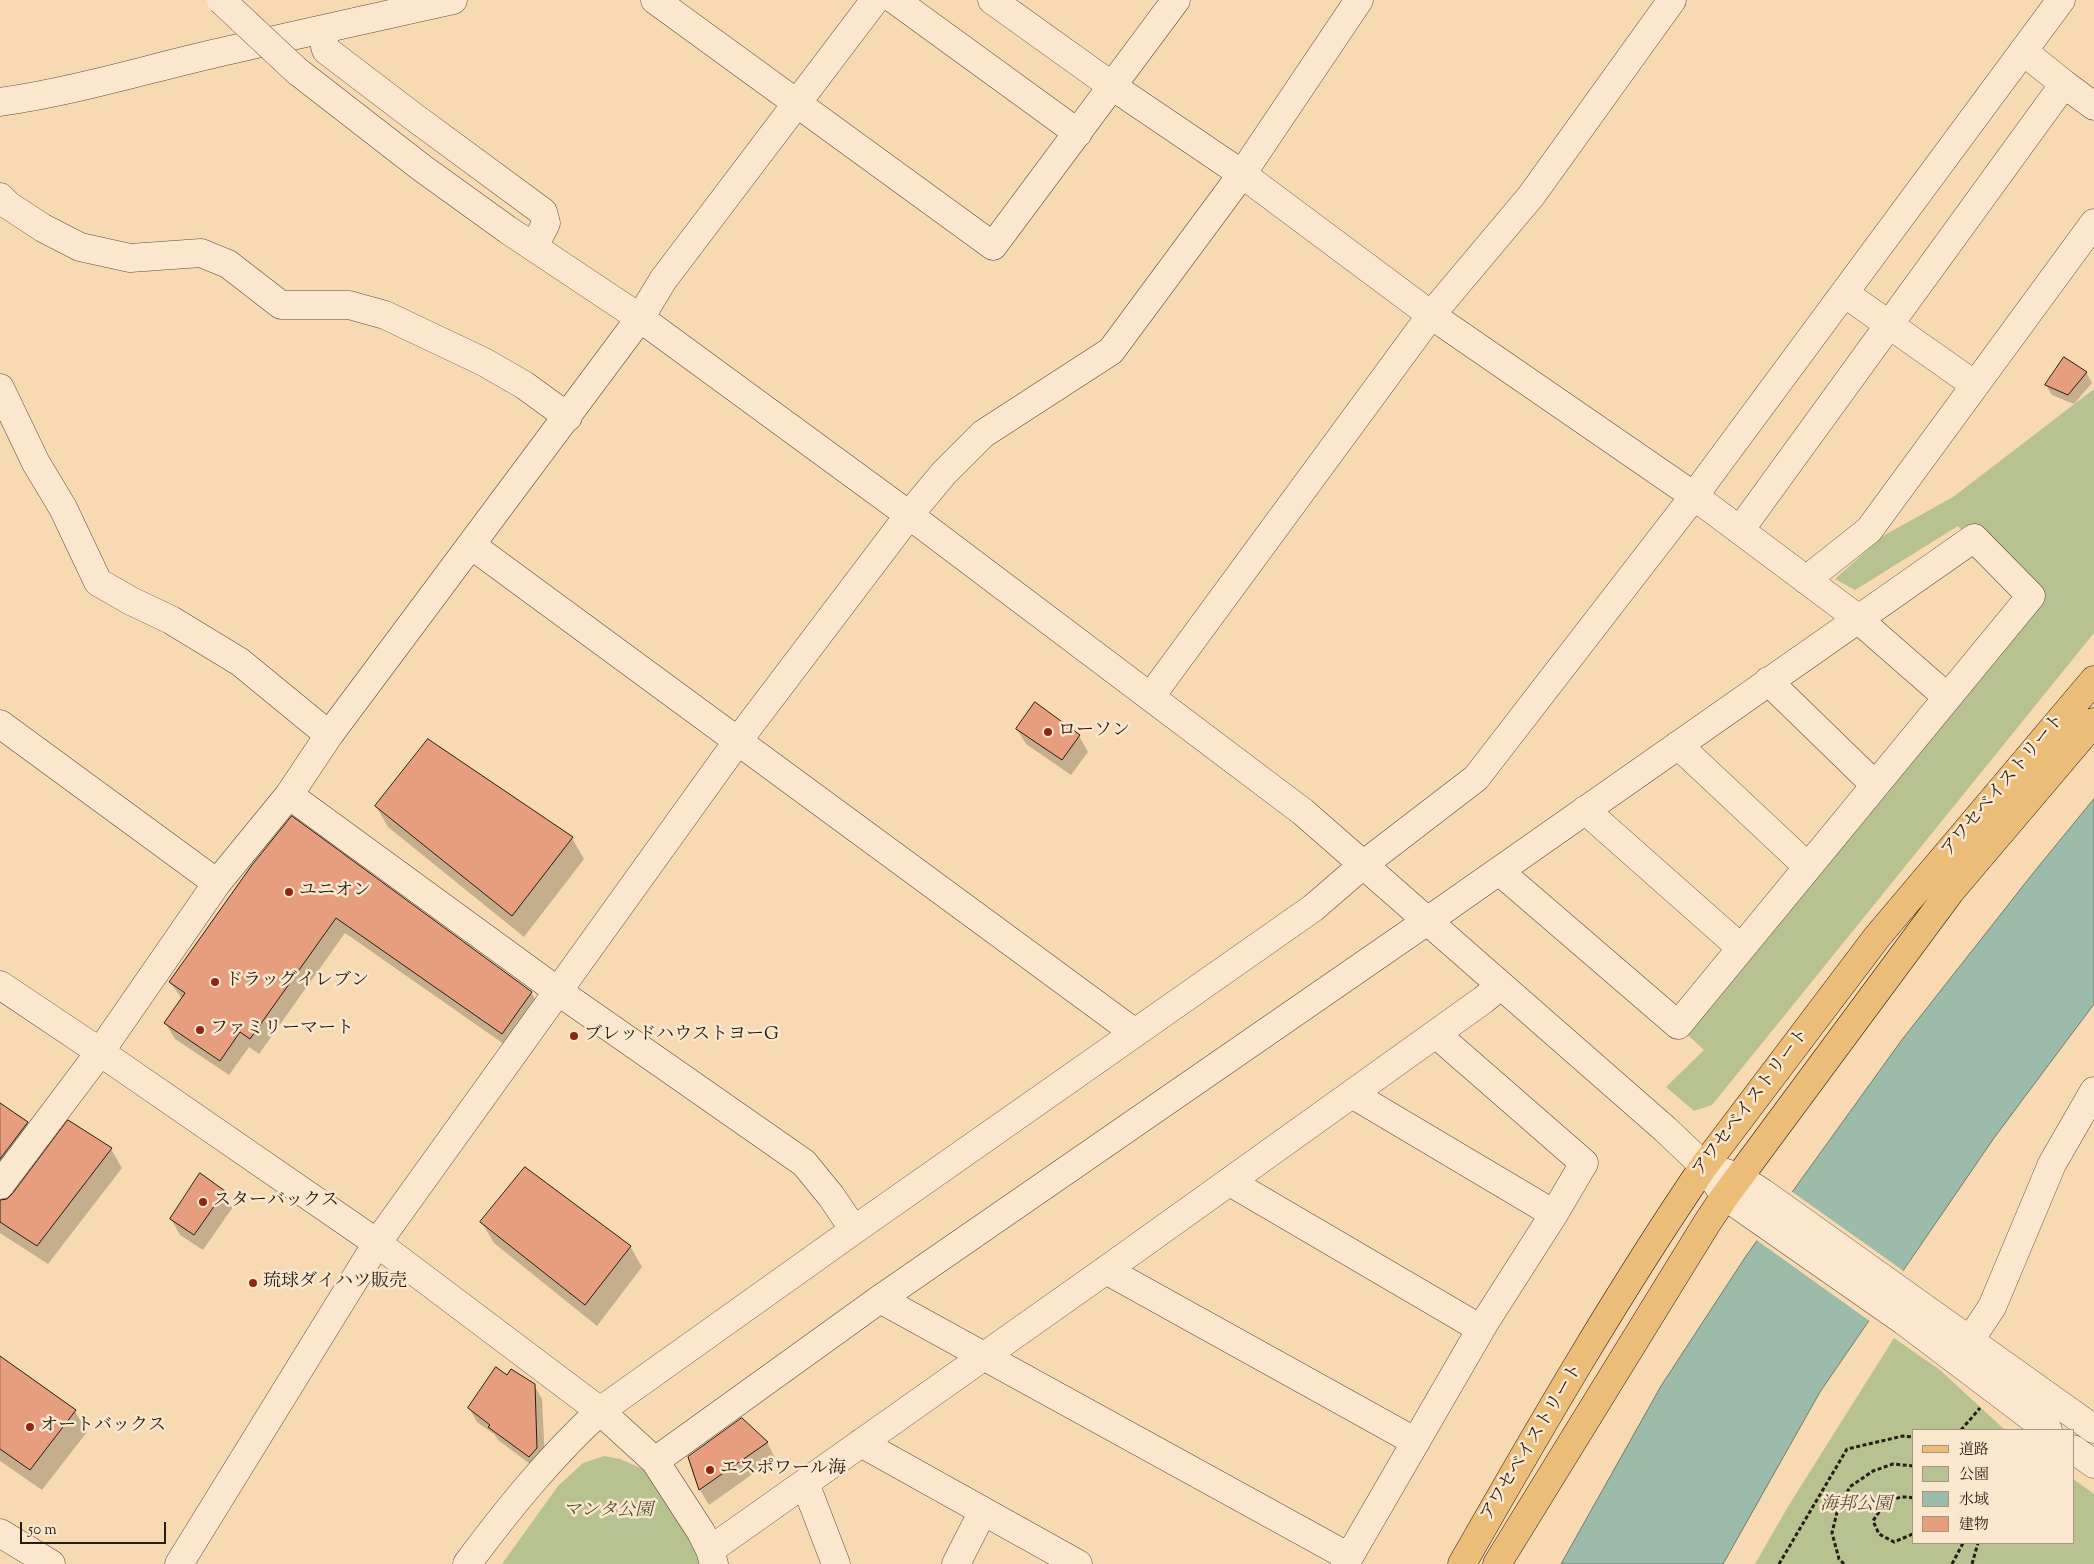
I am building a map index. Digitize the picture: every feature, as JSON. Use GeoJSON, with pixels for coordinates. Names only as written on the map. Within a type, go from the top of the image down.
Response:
{"type":"FeatureCollection","features":[{"type":"Feature","properties":{"kind":"main road","name":"アワセベイストリート"},"geometry":{"type":"LineString","coordinates":[[1462,1564],[1539,1429],[1678,1203],[1704,1166],[1877,937],[2094,680]]}},
{"type":"Feature","properties":{"kind":"main road","name":"アワセベイストリート"},"geometry":{"type":"LineString","coordinates":[[1497,1564],[1732,1186],[1950,892],[2094,722]]}},
{"type":"Feature","properties":{"kind":"street"},"geometry":{"type":"LineString","coordinates":[[221,0],[297,71],[430,173],[534,248],[640,318],[909,514],[1303,812],[1704,1166],[1963,1351],[2094,1429]]}},
{"type":"Feature","properties":{"kind":"street"},"geometry":{"type":"LineString","coordinates":[[0,102],[46,95],[230,50],[453,0]]}},
{"type":"Feature","properties":{"kind":"street"},"geometry":{"type":"LineString","coordinates":[[656,0],[993,246],[1112,86],[1166,3]]}},
{"type":"Feature","properties":{"kind":"street"},"geometry":{"type":"LineString","coordinates":[[0,1185],[100,1052],[217,883],[289,795],[329,735],[640,318],[663,280],[875,0]]}},
{"type":"Feature","properties":{"kind":"street"},"geometry":{"type":"LineString","coordinates":[[895,0],[1078,132]]}},
{"type":"Feature","properties":{"kind":"street"},"geometry":{"type":"LineString","coordinates":[[992,0],[1112,86],[1242,174],[1431,315],[1694,496],[1858,619],[1947,697]]}},
{"type":"Feature","properties":{"kind":"street"},"geometry":{"type":"LineString","coordinates":[[179,1564],[377,1243],[737,742],[909,514],[944,472],[983,434],[1111,351],[1242,174],[1360,0]]}},
{"type":"Feature","properties":{"kind":"street"},"geometry":{"type":"LineString","coordinates":[[1151,696],[1431,315],[1531,196],[1672,0]]}},
{"type":"Feature","properties":{"kind":"street"},"geometry":{"type":"LineString","coordinates":[[467,1564],[511,1505],[570,1439],[600,1411],[1313,908],[1364,864],[1476,778],[1694,496],[2061,0]]}},
{"type":"Feature","properties":{"kind":"street"},"geometry":{"type":"LineString","coordinates":[[320,31],[326,50],[543,212],[546,223],[534,248]]}},
{"type":"Feature","properties":{"kind":"street"},"geometry":{"type":"LineString","coordinates":[[2023,51],[2094,106]]}},
{"type":"Feature","properties":{"kind":"street"},"geometry":{"type":"LineString","coordinates":[[1740,530],[2064,84]]}},
{"type":"Feature","properties":{"kind":"street"},"geometry":{"type":"LineString","coordinates":[[0,197],[8,206],[43,228],[80,247],[130,258],[201,253],[228,264],[282,305],[349,305],[385,315],[484,362],[524,385],[568,417]]}},
{"type":"Feature","properties":{"kind":"street"},"geometry":{"type":"LineString","coordinates":[[1806,580],[1869,530],[2094,223]]}},
{"type":"Feature","properties":{"kind":"street"},"geometry":{"type":"LineString","coordinates":[[1844,293],[1975,385]]}},
{"type":"Feature","properties":{"kind":"street"},"geometry":{"type":"LineString","coordinates":[[0,388],[36,462],[63,508],[98,582],[131,601],[171,620],[240,662],[329,735]]}},
{"type":"Feature","properties":{"kind":"street"},"geometry":{"type":"LineString","coordinates":[[655,1460],[880,1300],[1427,921],[1499,870],[1974,538],[2031,596],[1678,1025],[1499,870]]}},
{"type":"Feature","properties":{"kind":"street"},"geometry":{"type":"LineString","coordinates":[[471,545],[1135,1033]]}},
{"type":"Feature","properties":{"kind":"street"},"geometry":{"type":"LineString","coordinates":[[1768,682],[1875,785]]}},
{"type":"Feature","properties":{"kind":"street"},"geometry":{"type":"LineString","coordinates":[[0,724],[217,883]]}},
{"type":"Feature","properties":{"kind":"street"},"geometry":{"type":"LineString","coordinates":[[1678,745],[1808,866]]}},
{"type":"Feature","properties":{"kind":"street"},"geometry":{"type":"LineString","coordinates":[[289,795],[559,992],[804,1163],[831,1196],[854,1230]]}},
{"type":"Feature","properties":{"kind":"street"},"geometry":{"type":"LineString","coordinates":[[1585,810],[1741,948]]}},
{"type":"Feature","properties":{"kind":"street"},"geometry":{"type":"LineString","coordinates":[[0,985],[377,1243],[600,1411],[655,1460],[712,1557],[805,1483],[1230,1182],[1500,986]]}},
{"type":"Feature","properties":{"kind":"street"},"geometry":{"type":"LineString","coordinates":[[880,1300],[1347,1560],[1481,1329],[1584,1163],[1436,1034]]}},
{"type":"Feature","properties":{"kind":"street"},"geometry":{"type":"LineString","coordinates":[[1963,1351],[1992,1307],[2052,1164],[2094,1091]]}},
{"type":"Feature","properties":{"kind":"street"},"geometry":{"type":"LineString","coordinates":[[1352,1094],[1554,1214]]}},
{"type":"Feature","properties":{"kind":"street"},"geometry":{"type":"LineString","coordinates":[[1230,1182],[1481,1329]]}},
{"type":"Feature","properties":{"kind":"street"},"geometry":{"type":"LineString","coordinates":[[1106,1270],[1416,1442]]}},
{"type":"Feature","properties":{"kind":"street"},"geometry":{"type":"LineString","coordinates":[[1963,1351],[2047,1429]]}},
{"type":"Feature","properties":{"kind":"street"},"geometry":{"type":"LineString","coordinates":[[861,1443],[1078,1564]]}},
{"type":"Feature","properties":{"kind":"street"},"geometry":{"type":"LineString","coordinates":[[2074,1449],[2094,1464]]}},
{"type":"Feature","properties":{"kind":"street"},"geometry":{"type":"LineString","coordinates":[[805,1483],[836,1564]]}},
{"type":"Feature","properties":{"kind":"street"},"geometry":{"type":"LineString","coordinates":[[956,1564],[983,1511]]}},
{"type":"Feature","properties":{"kind":"street"},"geometry":{"type":"LineString","coordinates":[[0,1533],[51,1564]]}},
{"type":"Feature","properties":{"kind":"path"},"geometry":{"type":"LineString","coordinates":[[1962,1429],[1984,1404]]}},
{"type":"Feature","properties":{"kind":"path"},"geometry":{"type":"LineString","coordinates":[[1779,1564],[1847,1449],[1903,1436],[1912,1437]]}},
{"type":"Feature","properties":{"kind":"path"},"geometry":{"type":"LineString","coordinates":[[1844,1564],[1839,1558],[1832,1533],[1839,1504],[1843,1498],[1852,1486],[1873,1471],[1893,1464],[1912,1466]]}},
{"type":"Feature","properties":{"kind":"path"},"geometry":{"type":"LineString","coordinates":[[1912,1498],[1906,1496],[1893,1500],[1881,1507],[1873,1521],[1879,1534],[1894,1542],[1912,1534]]}},
{"type":"Feature","properties":{"kind":"path"},"geometry":{"type":"LineString","coordinates":[[1952,1564],[1962,1544]]}},
{"type":"Feature","properties":{"kind":"path"},"geometry":{"type":"LineString","coordinates":[[1972,1564],[1978,1544]]}},
{"type":"Feature","properties":{"kind":"green space"},"geometry":{"type":"Polygon","coordinates":[[[2094,389],[2094,633],[1712,1105],[1694,1111],[1666,1087],[1704,1050],[1678,1026],[2032,600],[1958,526],[1855,590],[1835,579],[1883,536],[1953,497],[2094,389]]]}},
{"type":"Feature","properties":{"kind":"green space","name":"海邦公園"},"geometry":{"type":"Polygon","coordinates":[[[1894,1338],[1940,1370],[2004,1429],[1912,1429],[1912,1544],[2074,1544],[2074,1480],[2094,1494],[2094,1564],[1755,1564],[1789,1505],[1894,1338]]]}},
{"type":"Feature","properties":{"kind":"green space","name":"マンタ公園"},"geometry":{"type":"Polygon","coordinates":[[[604,1456],[620,1459],[643,1469],[685,1525],[705,1564],[502,1564],[558,1486],[583,1463],[604,1456]]]}},
{"type":"Feature","properties":{"kind":"water"},"geometry":{"type":"Polygon","coordinates":[[[2094,799],[2094,1004],[1994,1138],[1820,1392],[1723,1564],[1561,1564],[1661,1386],[1746,1256],[1901,1041],[2094,799]]]}},
{"type":"Feature","properties":{"kind":"pier"},"geometry":{"type":"Polygon","coordinates":[[[1791,1191],[1905,1272],[1871,1322],[1755,1239],[1791,1191]]]}},
{"type":"Feature","properties":{"kind":"building"},"geometry":{"type":"Polygon","coordinates":[[[2064,357],[2087,372],[2068,395],[2045,385],[2064,357]]]}},
{"type":"Feature","properties":{"kind":"building","name":"ローソン"},"geometry":{"type":"Polygon","coordinates":[[[1035,702],[1080,735],[1062,760],[1016,729],[1035,702]]]}},
{"type":"Feature","properties":{"kind":"building"},"geometry":{"type":"Polygon","coordinates":[[[428,739],[573,837],[512,916],[375,806],[428,739]]]}},
{"type":"Feature","properties":{"kind":"building"},"geometry":{"type":"Polygon","coordinates":[[[292,816],[532,992],[502,1034],[336,918],[250,1039],[240,1032],[220,1061],[164,1023],[185,993],[169,982],[252,865],[292,816]]]}},
{"type":"Feature","properties":{"kind":"building"},"geometry":{"type":"Polygon","coordinates":[[[0,1103],[28,1122],[0,1159],[0,1103]]]}},
{"type":"Feature","properties":{"kind":"building"},"geometry":{"type":"Polygon","coordinates":[[[68,1120],[112,1148],[37,1246],[0,1222],[0,1200],[7,1199],[12,1194],[68,1120]]]}},
{"type":"Feature","properties":{"kind":"building"},"geometry":{"type":"Polygon","coordinates":[[[525,1167],[631,1246],[585,1305],[480,1222],[525,1167]]]}},
{"type":"Feature","properties":{"kind":"building"},"geometry":{"type":"Polygon","coordinates":[[[200,1173],[225,1191],[194,1235],[170,1219],[200,1173]]]}},
{"type":"Feature","properties":{"kind":"building"},"geometry":{"type":"Polygon","coordinates":[[[0,1356],[76,1410],[30,1470],[0,1449],[0,1356]]]}},
{"type":"Feature","properties":{"kind":"building"},"geometry":{"type":"Polygon","coordinates":[[[496,1367],[507,1375],[511,1369],[535,1384],[537,1448],[529,1457],[488,1427],[490,1425],[468,1408],[496,1367]]]}},
{"type":"Feature","properties":{"kind":"building","name":"エスポワール海"},"geometry":{"type":"Polygon","coordinates":[[[742,1418],[768,1442],[699,1490],[688,1457],[742,1418]]]}},
{"type":"Feature","properties":{"kind":"place","name":"ローソン"},"geometry":{"type":"Point","coordinates":[1048,732]}},
{"type":"Feature","properties":{"kind":"place","name":"ユニオン"},"geometry":{"type":"Point","coordinates":[289,892]}},
{"type":"Feature","properties":{"kind":"place","name":"ドラッグイレブン"},"geometry":{"type":"Point","coordinates":[215,982]}},
{"type":"Feature","properties":{"kind":"place","name":"ファミリーマート"},"geometry":{"type":"Point","coordinates":[200,1030]}},
{"type":"Feature","properties":{"kind":"place","name":"ブレッドハウストヨーG"},"geometry":{"type":"Point","coordinates":[574,1036]}},
{"type":"Feature","properties":{"kind":"place","name":"スターバックス"},"geometry":{"type":"Point","coordinates":[203,1202]}},
{"type":"Feature","properties":{"kind":"place","name":"琉球ダイハツ販売"},"geometry":{"type":"Point","coordinates":[253,1283]}},
{"type":"Feature","properties":{"kind":"place","name":"オートバックス"},"geometry":{"type":"Point","coordinates":[30,1427]}},
{"type":"Feature","properties":{"kind":"place","name":"エスポワール海"},"geometry":{"type":"Point","coordinates":[710,1470]}}]}
